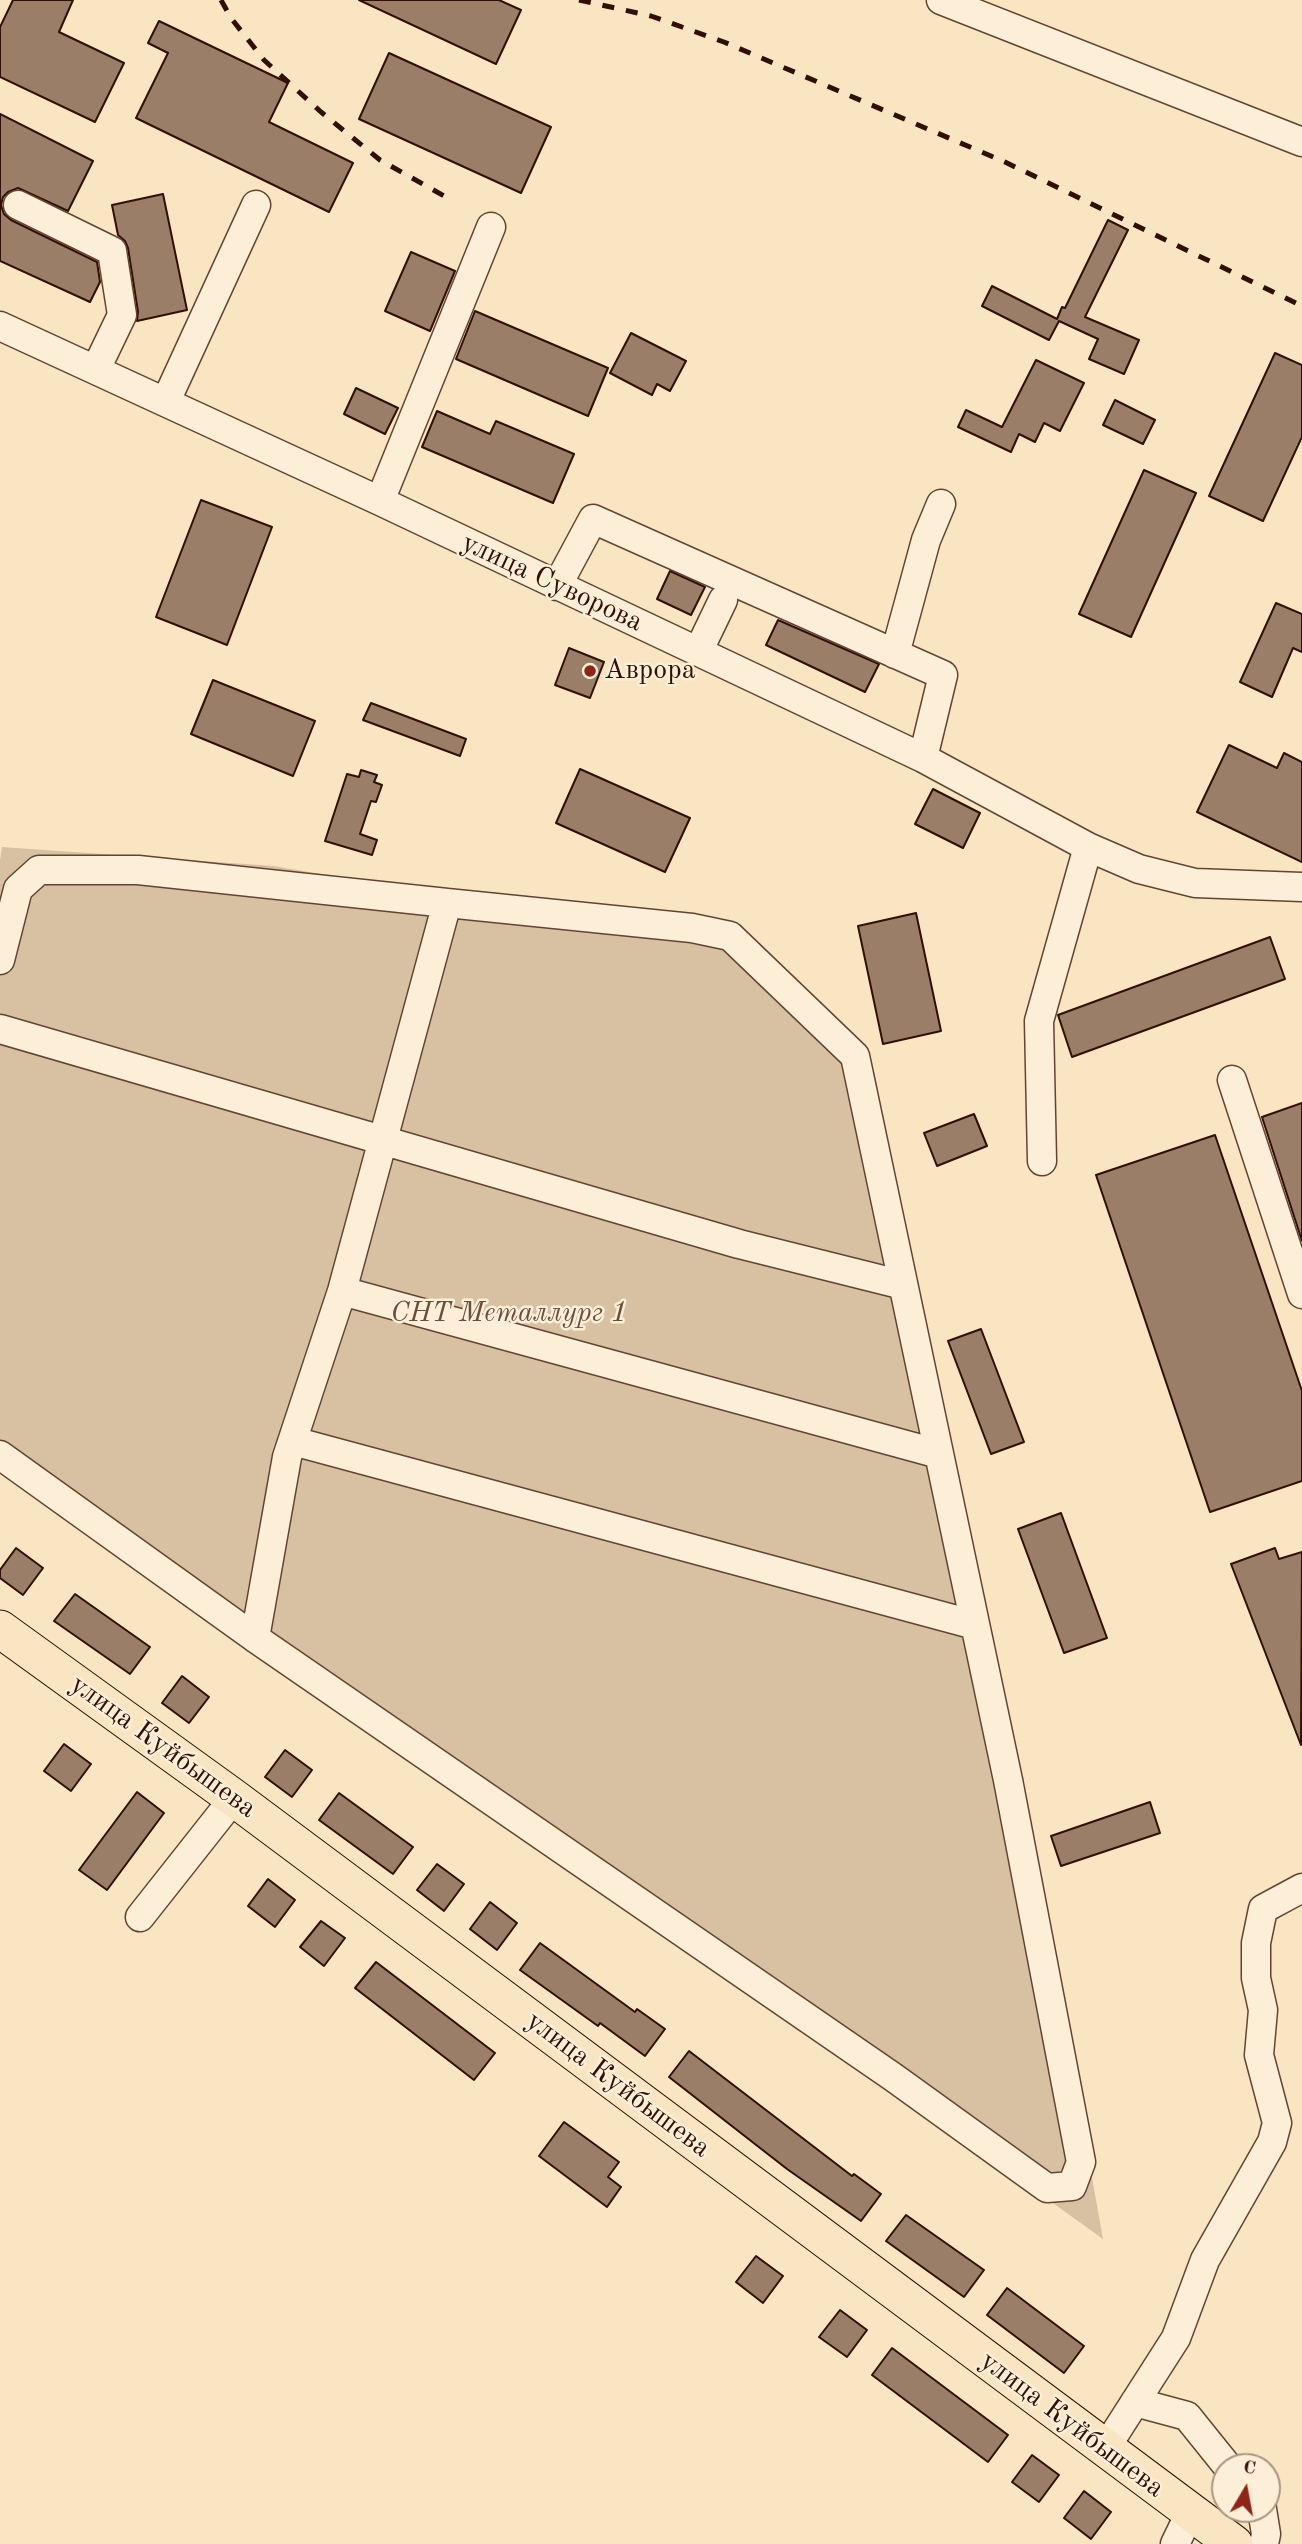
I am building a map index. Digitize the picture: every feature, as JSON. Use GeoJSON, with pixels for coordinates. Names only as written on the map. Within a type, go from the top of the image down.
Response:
{"type":"FeatureCollection","features":[{"type":"Feature","properties":{"kind":"main road","name":"улица Куйбышева"},"geometry":{"type":"LineString","coordinates":[[0,1629],[234,1798],[1105,2449],[1182,2528],[1234,2544]]}},
{"type":"Feature","properties":{"kind":"street"},"geometry":{"type":"LineString","coordinates":[[941,0],[1302,142]]}},
{"type":"Feature","properties":{"kind":"street"},"geometry":{"type":"LineString","coordinates":[[18,205],[112,251],[122,315],[96,369]]}},
{"type":"Feature","properties":{"kind":"street"},"geometry":{"type":"LineString","coordinates":[[166,401],[256,205]]}},
{"type":"Feature","properties":{"kind":"street"},"geometry":{"type":"LineString","coordinates":[[380,501],[491,227]]}},
{"type":"Feature","properties":{"kind":"street","name":"улица Суворова"},"geometry":{"type":"LineString","coordinates":[[0,326],[380,501],[923,758],[1088,847],[1139,869],[1195,883],[1302,887]]}},
{"type":"Feature","properties":{"kind":"street"},"geometry":{"type":"LineString","coordinates":[[895,654],[926,540],[941,504]]}},
{"type":"Feature","properties":{"kind":"street"},"geometry":{"type":"LineString","coordinates":[[557,586],[593,519],[943,676],[923,758]]}},
{"type":"Feature","properties":{"kind":"street"},"geometry":{"type":"LineString","coordinates":[[698,652],[723,600]]}},
{"type":"Feature","properties":{"kind":"street"},"geometry":{"type":"LineString","coordinates":[[1042,1161],[1040,1021],[1088,847]]}},
{"type":"Feature","properties":{"kind":"street"},"geometry":{"type":"LineString","coordinates":[[0,960],[18,890],[39,870],[138,870],[692,928],[730,936],[855,1056],[1008,1780],[1082,2162],[1072,2186],[1047,2188],[893,2077],[255,1638],[0,1455]]}},
{"type":"Feature","properties":{"kind":"street"},"geometry":{"type":"LineString","coordinates":[[255,1638],[287,1457],[342,1291],[447,903]]}},
{"type":"Feature","properties":{"kind":"street"},"geometry":{"type":"LineString","coordinates":[[0,1029],[739,1244],[903,1285]]}},
{"type":"Feature","properties":{"kind":"street"},"geometry":{"type":"LineString","coordinates":[[1232,1080],[1302,1294]]}},
{"type":"Feature","properties":{"kind":"street"},"geometry":{"type":"LineString","coordinates":[[342,1291],[939,1454]]}},
{"type":"Feature","properties":{"kind":"street"},"geometry":{"type":"LineString","coordinates":[[293,1441],[975,1625]]}},
{"type":"Feature","properties":{"kind":"street"},"geometry":{"type":"LineString","coordinates":[[141,1917],[234,1798]]}},
{"type":"Feature","properties":{"kind":"street"},"geometry":{"type":"LineString","coordinates":[[1105,2449],[1175,2338],[1205,2260],[1272,2142],[1277,2123],[1259,2055],[1263,2010],[1256,1978],[1256,1943],[1263,1909],[1302,1888]]}},
{"type":"Feature","properties":{"kind":"street"},"geometry":{"type":"LineString","coordinates":[[1135,2402],[1187,2416],[1217,2453]]}},
{"type":"Feature","properties":{"kind":"street"},"geometry":{"type":"LineString","coordinates":[[1264,2523],[1264,2544]]}},
{"type":"Feature","properties":{"kind":"green space","name":"СНТ Металлург 1"},"geometry":{"type":"Polygon","coordinates":[[[2,847],[274,866],[524,909],[725,921],[852,1036],[874,1071],[1040,1887],[1103,2239],[0,1447],[2,847]]]}},
{"type":"Feature","properties":{"kind":"building"},"geometry":{"type":"Polygon","coordinates":[[[13,0],[73,0],[59,32],[124,63],[95,122],[0,77],[0,27],[13,0]]]}},
{"type":"Feature","properties":{"kind":"building"},"geometry":{"type":"Polygon","coordinates":[[[359,0],[499,0],[521,10],[496,64],[359,0]]]}},
{"type":"Feature","properties":{"kind":"building"},"geometry":{"type":"Polygon","coordinates":[[[159,21],[288,83],[269,122],[353,163],[329,212],[136,118],[168,53],[148,43],[159,21]]]}},
{"type":"Feature","properties":{"kind":"building"},"geometry":{"type":"Polygon","coordinates":[[[389,53],[551,127],[521,193],[359,119],[389,53]]]}},
{"type":"Feature","properties":{"kind":"building"},"geometry":{"type":"Polygon","coordinates":[[[0,114],[93,161],[68,211],[18,188],[3,197],[1,205],[4,214],[11,220],[97,262],[100,282],[90,302],[0,261],[0,114]]]}},
{"type":"Feature","properties":{"kind":"building"},"geometry":{"type":"Polygon","coordinates":[[[163,194],[187,310],[137,321],[128,248],[118,235],[112,205],[163,194]]]}},
{"type":"Feature","properties":{"kind":"building"},"geometry":{"type":"Polygon","coordinates":[[[1108,220],[1128,230],[1085,317],[1139,340],[1124,374],[1089,359],[1098,339],[1059,321],[1049,340],[982,306],[992,286],[1057,319],[1108,220]]]}},
{"type":"Feature","properties":{"kind":"building"},"geometry":{"type":"Polygon","coordinates":[[[411,252],[455,271],[430,331],[385,311],[411,252]]]}},
{"type":"Feature","properties":{"kind":"building"},"geometry":{"type":"Polygon","coordinates":[[[475,311],[608,368],[588,416],[456,359],[475,311]]]}},
{"type":"Feature","properties":{"kind":"building"},"geometry":{"type":"Polygon","coordinates":[[[631,333],[686,361],[670,391],[657,384],[652,395],[610,373],[631,333]]]}},
{"type":"Feature","properties":{"kind":"building"},"geometry":{"type":"Polygon","coordinates":[[[1275,353],[1302,365],[1302,437],[1263,521],[1209,496],[1275,353]]]}},
{"type":"Feature","properties":{"kind":"building"},"geometry":{"type":"Polygon","coordinates":[[[1036,360],[1084,383],[1060,431],[1044,423],[1035,442],[1019,434],[1011,452],[958,427],[966,410],[1002,427],[1036,360]]]}},
{"type":"Feature","properties":{"kind":"building"},"geometry":{"type":"Polygon","coordinates":[[[356,388],[398,408],[385,434],[344,414],[356,388]]]}},
{"type":"Feature","properties":{"kind":"building"},"geometry":{"type":"Polygon","coordinates":[[[1115,400],[1155,420],[1143,444],[1103,425],[1115,400]]]}},
{"type":"Feature","properties":{"kind":"building"},"geometry":{"type":"Polygon","coordinates":[[[437,411],[490,434],[496,421],[574,454],[553,503],[422,447],[437,411]]]}},
{"type":"Feature","properties":{"kind":"building"},"geometry":{"type":"Polygon","coordinates":[[[1144,470],[1196,493],[1131,637],[1079,614],[1144,470]]]}},
{"type":"Feature","properties":{"kind":"building"},"geometry":{"type":"Polygon","coordinates":[[[201,500],[272,527],[227,645],[156,617],[201,500]]]}},
{"type":"Feature","properties":{"kind":"building"},"geometry":{"type":"Polygon","coordinates":[[[670,571],[705,587],[691,615],[657,599],[670,571]]]}},
{"type":"Feature","properties":{"kind":"building"},"geometry":{"type":"Polygon","coordinates":[[[1276,603],[1302,614],[1302,652],[1293,648],[1272,697],[1240,682],[1276,603]]]}},
{"type":"Feature","properties":{"kind":"building"},"geometry":{"type":"Polygon","coordinates":[[[778,620],[879,664],[865,692],[766,645],[778,620]]]}},
{"type":"Feature","properties":{"kind":"building"},"geometry":{"type":"Polygon","coordinates":[[[569,648],[604,662],[590,698],[555,685],[569,648]]]}},
{"type":"Feature","properties":{"kind":"building"},"geometry":{"type":"Polygon","coordinates":[[[213,680],[315,721],[293,776],[191,734],[213,680]]]}},
{"type":"Feature","properties":{"kind":"building"},"geometry":{"type":"Polygon","coordinates":[[[371,703],[466,739],[460,756],[363,720],[371,703]]]}},
{"type":"Feature","properties":{"kind":"building"},"geometry":{"type":"Polygon","coordinates":[[[1229,745],[1277,768],[1284,753],[1302,762],[1302,862],[1197,812],[1229,745]]]}},
{"type":"Feature","properties":{"kind":"building"},"geometry":{"type":"Polygon","coordinates":[[[580,769],[690,818],[665,872],[556,823],[580,769]]]}},
{"type":"Feature","properties":{"kind":"building"},"geometry":{"type":"Polygon","coordinates":[[[361,770],[377,775],[374,782],[382,785],[376,802],[371,801],[360,834],[377,840],[372,855],[325,841],[347,774],[359,777],[361,770]]]}},
{"type":"Feature","properties":{"kind":"building"},"geometry":{"type":"Polygon","coordinates":[[[933,789],[980,813],[963,848],[915,824],[933,789]]]}},
{"type":"Feature","properties":{"kind":"building"},"geometry":{"type":"Polygon","coordinates":[[[916,913],[941,1031],[883,1044],[858,926],[916,913]]]}},
{"type":"Feature","properties":{"kind":"building"},"geometry":{"type":"Polygon","coordinates":[[[1270,937],[1285,979],[1072,1057],[1058,1015],[1270,937]]]}},
{"type":"Feature","properties":{"kind":"building"},"geometry":{"type":"Polygon","coordinates":[[[1302,1103],[1302,1241],[1262,1117],[1302,1103]]]}},
{"type":"Feature","properties":{"kind":"building"},"geometry":{"type":"Polygon","coordinates":[[[974,1114],[987,1146],[937,1166],[924,1133],[974,1114]]]}},
{"type":"Feature","properties":{"kind":"building"},"geometry":{"type":"Polygon","coordinates":[[[1215,1135],[1302,1391],[1302,1481],[1210,1512],[1096,1175],[1215,1135]]]}},
{"type":"Feature","properties":{"kind":"building"},"geometry":{"type":"Polygon","coordinates":[[[981,1329],[1024,1442],[991,1454],[948,1341],[981,1329]]]}},
{"type":"Feature","properties":{"kind":"building"},"geometry":{"type":"Polygon","coordinates":[[[1061,1513],[1107,1638],[1064,1653],[1018,1529],[1061,1513]]]}},
{"type":"Feature","properties":{"kind":"building"},"geometry":{"type":"Polygon","coordinates":[[[16,1548],[43,1568],[23,1595],[0,1578],[0,1570],[16,1548]]]}},
{"type":"Feature","properties":{"kind":"building"},"geometry":{"type":"Polygon","coordinates":[[[1275,1548],[1279,1559],[1302,1552],[1301,1745],[1231,1564],[1275,1548]]]}},
{"type":"Feature","properties":{"kind":"building"},"geometry":{"type":"Polygon","coordinates":[[[75,1594],[150,1647],[130,1674],[54,1621],[75,1594]]]}},
{"type":"Feature","properties":{"kind":"building"},"geometry":{"type":"Polygon","coordinates":[[[182,1676],[209,1697],[189,1723],[162,1703],[182,1676]]]}},
{"type":"Feature","properties":{"kind":"building"},"geometry":{"type":"Polygon","coordinates":[[[64,1744],[91,1764],[71,1791],[44,1771],[64,1744]]]}},
{"type":"Feature","properties":{"kind":"building"},"geometry":{"type":"Polygon","coordinates":[[[285,1750],[312,1770],[292,1797],[265,1777],[285,1750]]]}},
{"type":"Feature","properties":{"kind":"building"},"geometry":{"type":"Polygon","coordinates":[[[137,1792],[164,1813],[107,1890],[79,1870],[137,1792]]]}},
{"type":"Feature","properties":{"kind":"building"},"geometry":{"type":"Polygon","coordinates":[[[339,1793],[413,1847],[393,1874],[319,1820],[339,1793]]]}},
{"type":"Feature","properties":{"kind":"building"},"geometry":{"type":"Polygon","coordinates":[[[1150,1802],[1160,1833],[1061,1866],[1051,1836],[1150,1802]]]}},
{"type":"Feature","properties":{"kind":"building"},"geometry":{"type":"Polygon","coordinates":[[[437,1864],[464,1884],[444,1911],[417,1890],[437,1864]]]}},
{"type":"Feature","properties":{"kind":"building"},"geometry":{"type":"Polygon","coordinates":[[[268,1879],[295,1900],[275,1927],[248,1906],[268,1879]]]}},
{"type":"Feature","properties":{"kind":"building"},"geometry":{"type":"Polygon","coordinates":[[[490,1902],[517,1923],[497,1950],[470,1929],[490,1902]]]}},
{"type":"Feature","properties":{"kind":"building"},"geometry":{"type":"Polygon","coordinates":[[[321,1921],[345,1938],[324,1966],[300,1947],[321,1921]]]}},
{"type":"Feature","properties":{"kind":"building"},"geometry":{"type":"Polygon","coordinates":[[[540,1943],[635,2012],[637,2009],[665,2029],[645,2056],[520,1970],[540,1943]]]}},
{"type":"Feature","properties":{"kind":"building"},"geometry":{"type":"Polygon","coordinates":[[[376,1962],[495,2053],[474,2080],[355,1988],[376,1962]]]}},
{"type":"Feature","properties":{"kind":"building"},"geometry":{"type":"Polygon","coordinates":[[[689,2051],[852,2176],[854,2174],[881,2194],[861,2221],[787,2169],[669,2077],[689,2051]]]}},
{"type":"Feature","properties":{"kind":"building"},"geometry":{"type":"Polygon","coordinates":[[[564,2122],[619,2162],[608,2177],[621,2187],[607,2207],[539,2156],[564,2122]]]}},
{"type":"Feature","properties":{"kind":"building"},"geometry":{"type":"Polygon","coordinates":[[[906,2215],[984,2270],[964,2297],[886,2241],[906,2215]]]}},
{"type":"Feature","properties":{"kind":"building"},"geometry":{"type":"Polygon","coordinates":[[[756,2256],[783,2276],[763,2303],[736,2282],[756,2256]]]}},
{"type":"Feature","properties":{"kind":"building"},"geometry":{"type":"Polygon","coordinates":[[[1007,2288],[1084,2346],[1064,2373],[987,2315],[1007,2288]]]}},
{"type":"Feature","properties":{"kind":"building"},"geometry":{"type":"Polygon","coordinates":[[[840,2310],[867,2330],[847,2357],[819,2337],[840,2310]]]}},
{"type":"Feature","properties":{"kind":"building"},"geometry":{"type":"Polygon","coordinates":[[[892,2348],[1008,2435],[988,2462],[872,2375],[892,2348]]]}},
{"type":"Feature","properties":{"kind":"building"},"geometry":{"type":"Polygon","coordinates":[[[1032,2455],[1059,2475],[1039,2502],[1012,2482],[1032,2455]]]}},
{"type":"Feature","properties":{"kind":"building"},"geometry":{"type":"Polygon","coordinates":[[[1084,2491],[1111,2512],[1091,2539],[1064,2518],[1084,2491]]]}},
{"type":"Feature","properties":{"kind":"railway"},"geometry":{"type":"LineString","coordinates":[[221,0],[231,18],[264,60],[321,112],[380,160],[446,197]]}},
{"type":"Feature","properties":{"kind":"railway"},"geometry":{"type":"LineString","coordinates":[[579,0],[651,16],[724,42],[1005,162],[1302,306]]}},
{"type":"Feature","properties":{"kind":"place","name":"Аврора"},"geometry":{"type":"Point","coordinates":[590,671]}}]}
